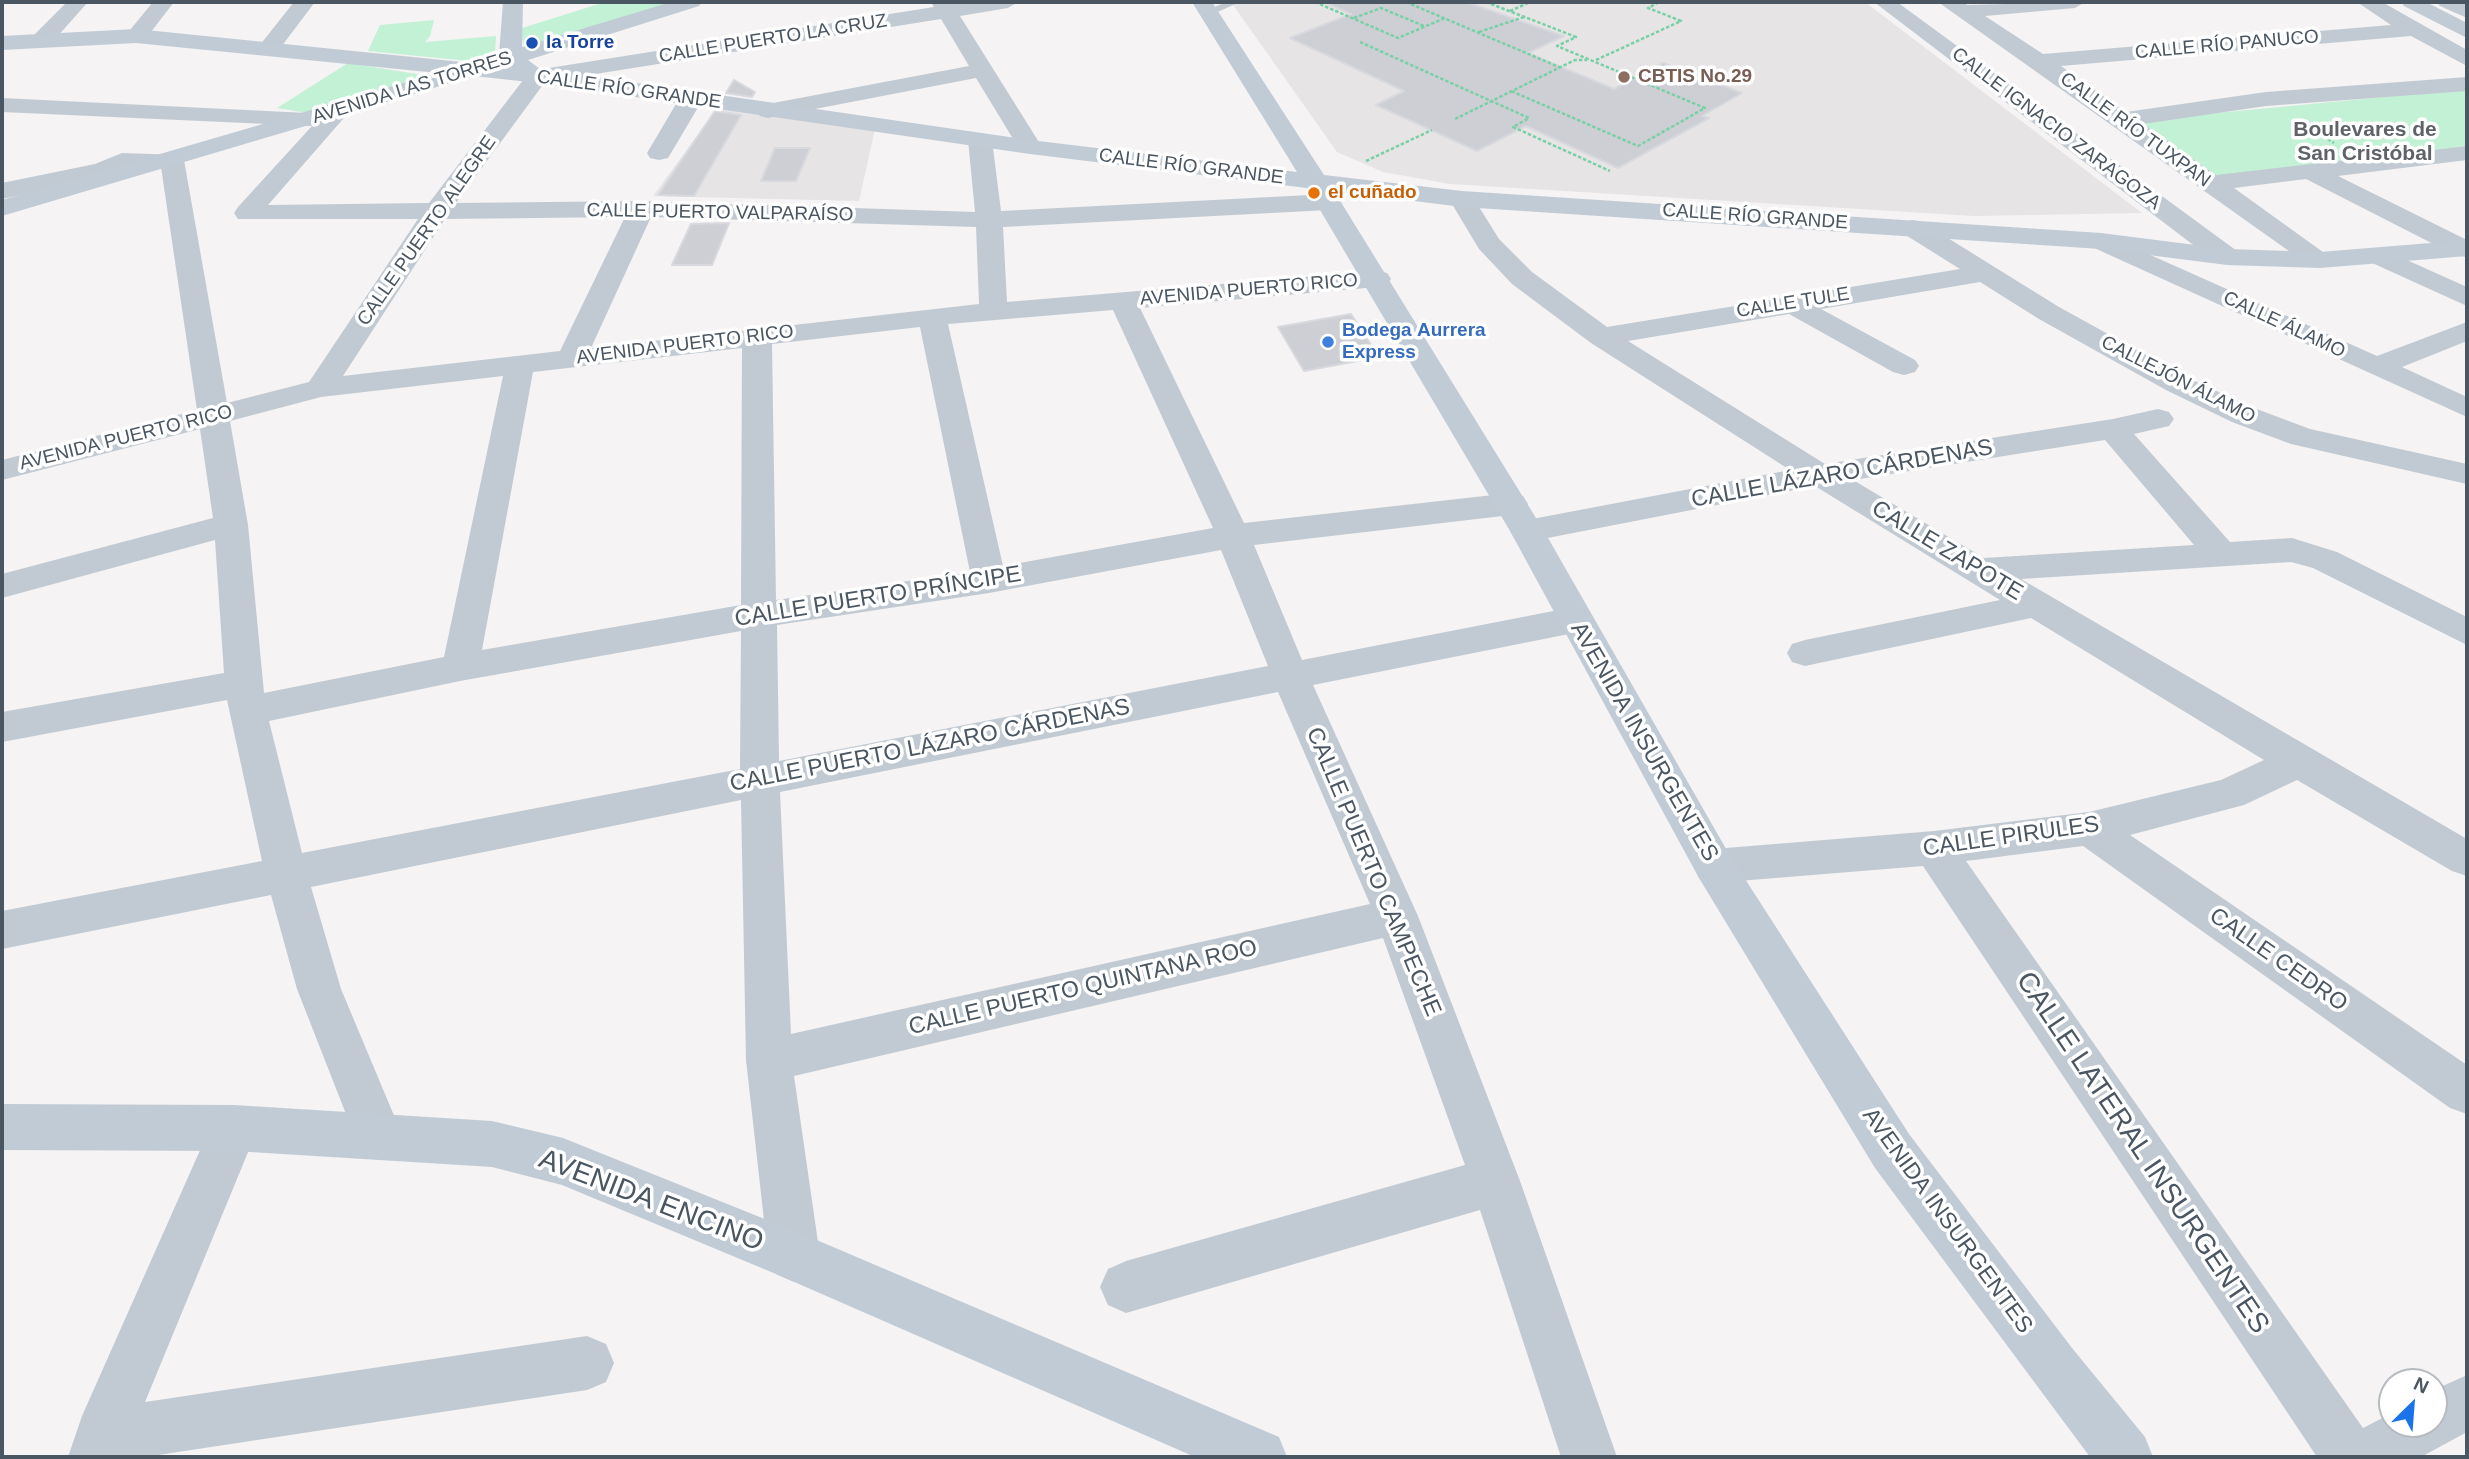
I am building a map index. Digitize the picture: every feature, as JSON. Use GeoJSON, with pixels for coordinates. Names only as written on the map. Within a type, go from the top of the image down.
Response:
{"type":"FeatureCollection","features":[{"type":"Feature","properties":{"kind":"main road"},"geometry":{"type":"LineString","coordinates":[[513,2],[510,57],[538,76]]}},
{"type":"Feature","properties":{"kind":"main road","name":"AVENIDA LAS TORRES"},"geometry":{"type":"LineString","coordinates":[[2,208],[338,111],[462,70],[692,2]]}},
{"type":"Feature","properties":{"kind":"main road"},"geometry":{"type":"LineString","coordinates":[[2411,2],[2467,32]]}},
{"type":"Feature","properties":{"kind":"main road","name":"AVENIDA INSURGENTES"},"geometry":{"type":"LineString","coordinates":[[1215,5],[1323,193],[1519,517],[1574,620],[1714,866],[1892,1151],[2053,1367],[2125,1457]]}},
{"type":"Feature","properties":{"kind":"main road","name":"CALLE RÍO GRANDE"},"geometry":{"type":"LineString","coordinates":[[2,43],[136,36],[538,76],[1030,147],[1323,193],[1462,199],[2101,241],[2227,257],[2320,260],[2466,249]]}},
{"type":"Feature","properties":{"kind":"main road","name":"AVENIDA ENCINO"},"geometry":{"type":"LineString","coordinates":[[2,1127],[234,1128],[492,1144],[564,1162],[794,1256],[1259,1457]]}},
{"type":"Feature","properties":{"kind":"street"},"geometry":{"type":"LineString","coordinates":[[40,42],[78,2]]}},
{"type":"Feature","properties":{"kind":"street"},"geometry":{"type":"LineString","coordinates":[[136,36],[164,2]]}},
{"type":"Feature","properties":{"kind":"street"},"geometry":{"type":"LineString","coordinates":[[267,50],[309,2]]}},
{"type":"Feature","properties":{"kind":"street","name":"CALLE PUERTO LA CRUZ"},"geometry":{"type":"LineString","coordinates":[[538,76],[943,7],[1007,2]]}},
{"type":"Feature","properties":{"kind":"street","name":"CALLE IGNACIO ZARAGOZA"},"geometry":{"type":"LineString","coordinates":[[1884,2],[2227,257]]}},
{"type":"Feature","properties":{"kind":"street"},"geometry":{"type":"LineString","coordinates":[[1955,7],[2075,2]]}},
{"type":"Feature","properties":{"kind":"street"},"geometry":{"type":"LineString","coordinates":[[2367,2],[2467,59]]}},
{"type":"Feature","properties":{"kind":"street"},"geometry":{"type":"LineString","coordinates":[[2447,2],[2467,12]]}},
{"type":"Feature","properties":{"kind":"street"},"geometry":{"type":"LineString","coordinates":[[943,7],[1030,147]]}},
{"type":"Feature","properties":{"kind":"street","name":"CALLE RÍO TUXPAN"},"geometry":{"type":"LineString","coordinates":[[1955,7],[2039,61],[2209,184],[2320,260]]}},
{"type":"Feature","properties":{"kind":"street","name":"CALLE RÍO PANUCO"},"geometry":{"type":"LineString","coordinates":[[2039,61],[2415,29]]}},
{"type":"Feature","properties":{"kind":"street"},"geometry":{"type":"LineString","coordinates":[[768,111],[983,70]]}},
{"type":"Feature","properties":{"kind":"street","name":"CALLE PUERTO ALEGRE"},"geometry":{"type":"LineString","coordinates":[[320,388],[436,212],[538,76]]}},
{"type":"Feature","properties":{"kind":"street"},"geometry":{"type":"LineString","coordinates":[[2119,120],[2266,99],[2467,84]]}},
{"type":"Feature","properties":{"kind":"street"},"geometry":{"type":"LineString","coordinates":[[659,153],[691,99]]}},
{"type":"Feature","properties":{"kind":"street"},"geometry":{"type":"LineString","coordinates":[[2,105],[307,120]]}},
{"type":"Feature","properties":{"kind":"street","name":"CALLE PUERTO VALPARAÍSO"},"geometry":{"type":"LineString","coordinates":[[338,111],[247,213],[642,209],[989,220],[1323,193]]}},
{"type":"Feature","properties":{"kind":"street"},"geometry":{"type":"LineString","coordinates":[[981,140],[989,220],[993,312]]}},
{"type":"Feature","properties":{"kind":"street"},"geometry":{"type":"LineString","coordinates":[[2209,184],[2467,153]]}},
{"type":"Feature","properties":{"kind":"street","name":"AVENIDA LAS TORRES"},"geometry":{"type":"LineString","coordinates":[[9,181],[103,170],[122,160],[172,160]]}},
{"type":"Feature","properties":{"kind":"street"},"geometry":{"type":"LineString","coordinates":[[172,160],[231,525],[246,697],[286,873],[319,989],[379,1137]]}},
{"type":"Feature","properties":{"kind":"street"},"geometry":{"type":"LineString","coordinates":[[2309,171],[2466,249]]}},
{"type":"Feature","properties":{"kind":"street","name":"CALLE ZAPOTE"},"geometry":{"type":"LineString","coordinates":[[1462,199],[1488,243],[1522,278],[1601,337],[1820,475],[2035,605],[2467,859]]}},
{"type":"Feature","properties":{"kind":"street"},"geometry":{"type":"LineString","coordinates":[[571,359],[642,209]]}},
{"type":"Feature","properties":{"kind":"street","name":"CALLEJÓN ÁLAMO"},"geometry":{"type":"LineString","coordinates":[[1913,228],[2122,354],[2243,415],[2302,437],[2467,474]]}},
{"type":"Feature","properties":{"kind":"street","name":"CALLE ÁLAMO"},"geometry":{"type":"LineString","coordinates":[[2101,241],[2467,408]]}},
{"type":"Feature","properties":{"kind":"street"},"geometry":{"type":"LineString","coordinates":[[2380,256],[2467,298]]}},
{"type":"Feature","properties":{"kind":"street","name":"CALLE TULE"},"geometry":{"type":"LineString","coordinates":[[1601,337],[1790,303],[1985,273]]}},
{"type":"Feature","properties":{"kind":"street","name":"AVENIDA PUERTO RICO"},"geometry":{"type":"LineString","coordinates":[[2,470],[320,388],[932,317],[1377,279]]}},
{"type":"Feature","properties":{"kind":"street","name":"CALLE PUERTO CAMPECHE"},"geometry":{"type":"LineString","coordinates":[[1123,301],[1233,536],[1290,676],[1396,916],[1495,1181],[1589,1457]]}},
{"type":"Feature","properties":{"kind":"street"},"geometry":{"type":"LineString","coordinates":[[1790,303],[1904,366]]}},
{"type":"Feature","properties":{"kind":"street"},"geometry":{"type":"LineString","coordinates":[[932,317],[989,581]]}},
{"type":"Feature","properties":{"kind":"street"},"geometry":{"type":"LineString","coordinates":[[2376,367],[2467,331]]}},
{"type":"Feature","properties":{"kind":"street"},"geometry":{"type":"LineString","coordinates":[[757,337],[760,780],[769,1060],[794,1256]]}},
{"type":"Feature","properties":{"kind":"street"},"geometry":{"type":"LineString","coordinates":[[460,667],[520,364]]}},
{"type":"Feature","properties":{"kind":"street","name":"CALLE LÁZARO CÁRDENAS"},"geometry":{"type":"LineString","coordinates":[[1519,517],[1820,475],[2113,429],[2158,419]]}},
{"type":"Feature","properties":{"kind":"street"},"geometry":{"type":"LineString","coordinates":[[2113,429],[2222,555]]}},
{"type":"Feature","properties":{"kind":"street","name":"CALLE PUERTO PRÍNCIPE"},"geometry":{"type":"LineString","coordinates":[[2,727],[460,667],[758,615],[989,581],[1233,536],[1519,517]]}},
{"type":"Feature","properties":{"kind":"street"},"geometry":{"type":"LineString","coordinates":[[2,586],[231,525]]}},
{"type":"Feature","properties":{"kind":"street"},"geometry":{"type":"LineString","coordinates":[[1979,570],[2292,550],[2325,560],[2467,632]]}},
{"type":"Feature","properties":{"kind":"street"},"geometry":{"type":"LineString","coordinates":[[1805,653],[2035,605]]}},
{"type":"Feature","properties":{"kind":"street","name":"CALLE PUERTO LÁZARO CÁRDENAS"},"geometry":{"type":"LineString","coordinates":[[2,930],[1574,620]]}},
{"type":"Feature","properties":{"kind":"street","name":"CALLE PIRULES"},"geometry":{"type":"LineString","coordinates":[[1714,866],[1934,848],[2089,828],[2230,794],[2298,762]]}},
{"type":"Feature","properties":{"kind":"street","name":"CALLE CEDRO"},"geometry":{"type":"LineString","coordinates":[[2089,828],[2467,1092]]}},
{"type":"Feature","properties":{"kind":"street","name":"CALLE LATERAL INSURGENTES"},"geometry":{"type":"LineString","coordinates":[[1934,848],[2350,1457]]}},
{"type":"Feature","properties":{"kind":"street","name":"CALLE PUERTO QUINTANA ROO"},"geometry":{"type":"LineString","coordinates":[[769,1060],[1396,916]]}},
{"type":"Feature","properties":{"kind":"street"},"geometry":{"type":"LineString","coordinates":[[98,1447],[234,1128]]}},
{"type":"Feature","properties":{"kind":"street"},"geometry":{"type":"LineString","coordinates":[[1126,1287],[1495,1181]]}},
{"type":"Feature","properties":{"kind":"street"},"geometry":{"type":"LineString","coordinates":[[98,1447],[587,1363]]}},
{"type":"Feature","properties":{"kind":"street"},"geometry":{"type":"LineString","coordinates":[[2448,1412],[2467,1402]]}},
{"type":"Feature","properties":{"kind":"street"},"geometry":{"type":"LineString","coordinates":[[2366,1457],[2401,1438]]}},
{"type":"Feature","properties":{"kind":"path"},"geometry":{"type":"LineString","coordinates":[[1315,2],[1398,38],[1444,18]]}},
{"type":"Feature","properties":{"kind":"path"},"geometry":{"type":"LineString","coordinates":[[1406,2],[1559,67]]}},
{"type":"Feature","properties":{"kind":"path"},"geometry":{"type":"LineString","coordinates":[[1486,2],[1576,37],[1557,46],[1705,108],[1638,146],[1511,91]]}},
{"type":"Feature","properties":{"kind":"path"},"geometry":{"type":"LineString","coordinates":[[1509,11],[1530,2]]}},
{"type":"Feature","properties":{"kind":"path"},"geometry":{"type":"LineString","coordinates":[[1455,119],[1575,60],[1599,61],[1681,21],[1648,8],[1659,2]]}},
{"type":"Feature","properties":{"kind":"path"},"geometry":{"type":"LineString","coordinates":[[1353,19],[1381,8],[1424,27]]}},
{"type":"Feature","properties":{"kind":"path"},"geometry":{"type":"LineString","coordinates":[[1479,33],[1525,17]]}},
{"type":"Feature","properties":{"kind":"path"},"geometry":{"type":"LineString","coordinates":[[1360,43],[1529,118],[1513,128],[1610,171]]}},
{"type":"Feature","properties":{"kind":"path"},"geometry":{"type":"LineString","coordinates":[[2266,99],[2367,164]]}},
{"type":"Feature","properties":{"kind":"path"},"geometry":{"type":"LineString","coordinates":[[1323,193],[1432,130]]}},
{"type":"Feature","properties":{"kind":"shaded area","name":"CBTIS No.29"},"geometry":{"type":"Polygon","coordinates":[[[1231,2],[1865,2],[2142,213],[1974,216],[1450,184],[1383,172],[1337,152],[1231,2]]]}},
{"type":"Feature","properties":{"kind":"shaded area"},"geometry":{"type":"Polygon","coordinates":[[[718,107],[875,129],[859,201],[653,196],[718,107]]]}},
{"type":"Feature","properties":{"kind":"green space"},"geometry":{"type":"Polygon","coordinates":[[[605,2],[680,2],[526,51],[519,29],[605,2]]]}},
{"type":"Feature","properties":{"kind":"green space"},"geometry":{"type":"Polygon","coordinates":[[[434,20],[430,36],[425,42],[496,36],[495,55],[479,62],[368,51],[380,25],[434,20]]]}},
{"type":"Feature","properties":{"kind":"green space"},"geometry":{"type":"Polygon","coordinates":[[[348,63],[429,76],[313,114],[277,108],[348,63]]]}},
{"type":"Feature","properties":{"kind":"green space"},"geometry":{"type":"Polygon","coordinates":[[[2467,89],[2467,146],[2209,177],[2134,121],[2467,89]]]}},
{"type":"Feature","properties":{"kind":"building"},"geometry":{"type":"Polygon","coordinates":[[[1324,2],[1466,2],[1564,36],[1528,53],[1614,89],[1663,63],[1742,93],[1702,116],[1709,118],[1618,168],[1526,126],[1477,151],[1376,105],[1404,91],[1290,38],[1351,14],[1324,2]]]}},
{"type":"Feature","properties":{"kind":"building"},"geometry":{"type":"Polygon","coordinates":[[[734,80],[755,92],[752,97],[726,93],[734,80]]]}},
{"type":"Feature","properties":{"kind":"building"},"geometry":{"type":"Polygon","coordinates":[[[715,111],[741,115],[694,196],[658,195],[715,111]]]}},
{"type":"Feature","properties":{"kind":"building"},"geometry":{"type":"Polygon","coordinates":[[[775,148],[810,148],[796,181],[761,181],[775,148]]]}},
{"type":"Feature","properties":{"kind":"building"},"geometry":{"type":"Polygon","coordinates":[[[729,223],[712,265],[672,265],[691,224],[729,223]]]}},
{"type":"Feature","properties":{"kind":"building","name":"Bodega Aurrera Express"},"geometry":{"type":"Polygon","coordinates":[[[1351,314],[1379,357],[1304,371],[1278,327],[1351,314]]]}},
{"type":"Feature","properties":{"kind":"place","name":"la Torre"},"geometry":{"type":"Point","coordinates":[532,43]}},
{"type":"Feature","properties":{"kind":"place","name":"CBTIS No.29"},"geometry":{"type":"Point","coordinates":[1624,77]}},
{"type":"Feature","properties":{"kind":"place","name":"el cuñado"},"geometry":{"type":"Point","coordinates":[1314,193]}},
{"type":"Feature","properties":{"kind":"place","name":"Bodega Aurrera Express"},"geometry":{"type":"Point","coordinates":[1328,342]}},
{"type":"Feature","properties":{"kind":"district","name":"Boulevares de San Cristóbal"},"geometry":{"type":"Point","coordinates":[2365,142]}}]}
